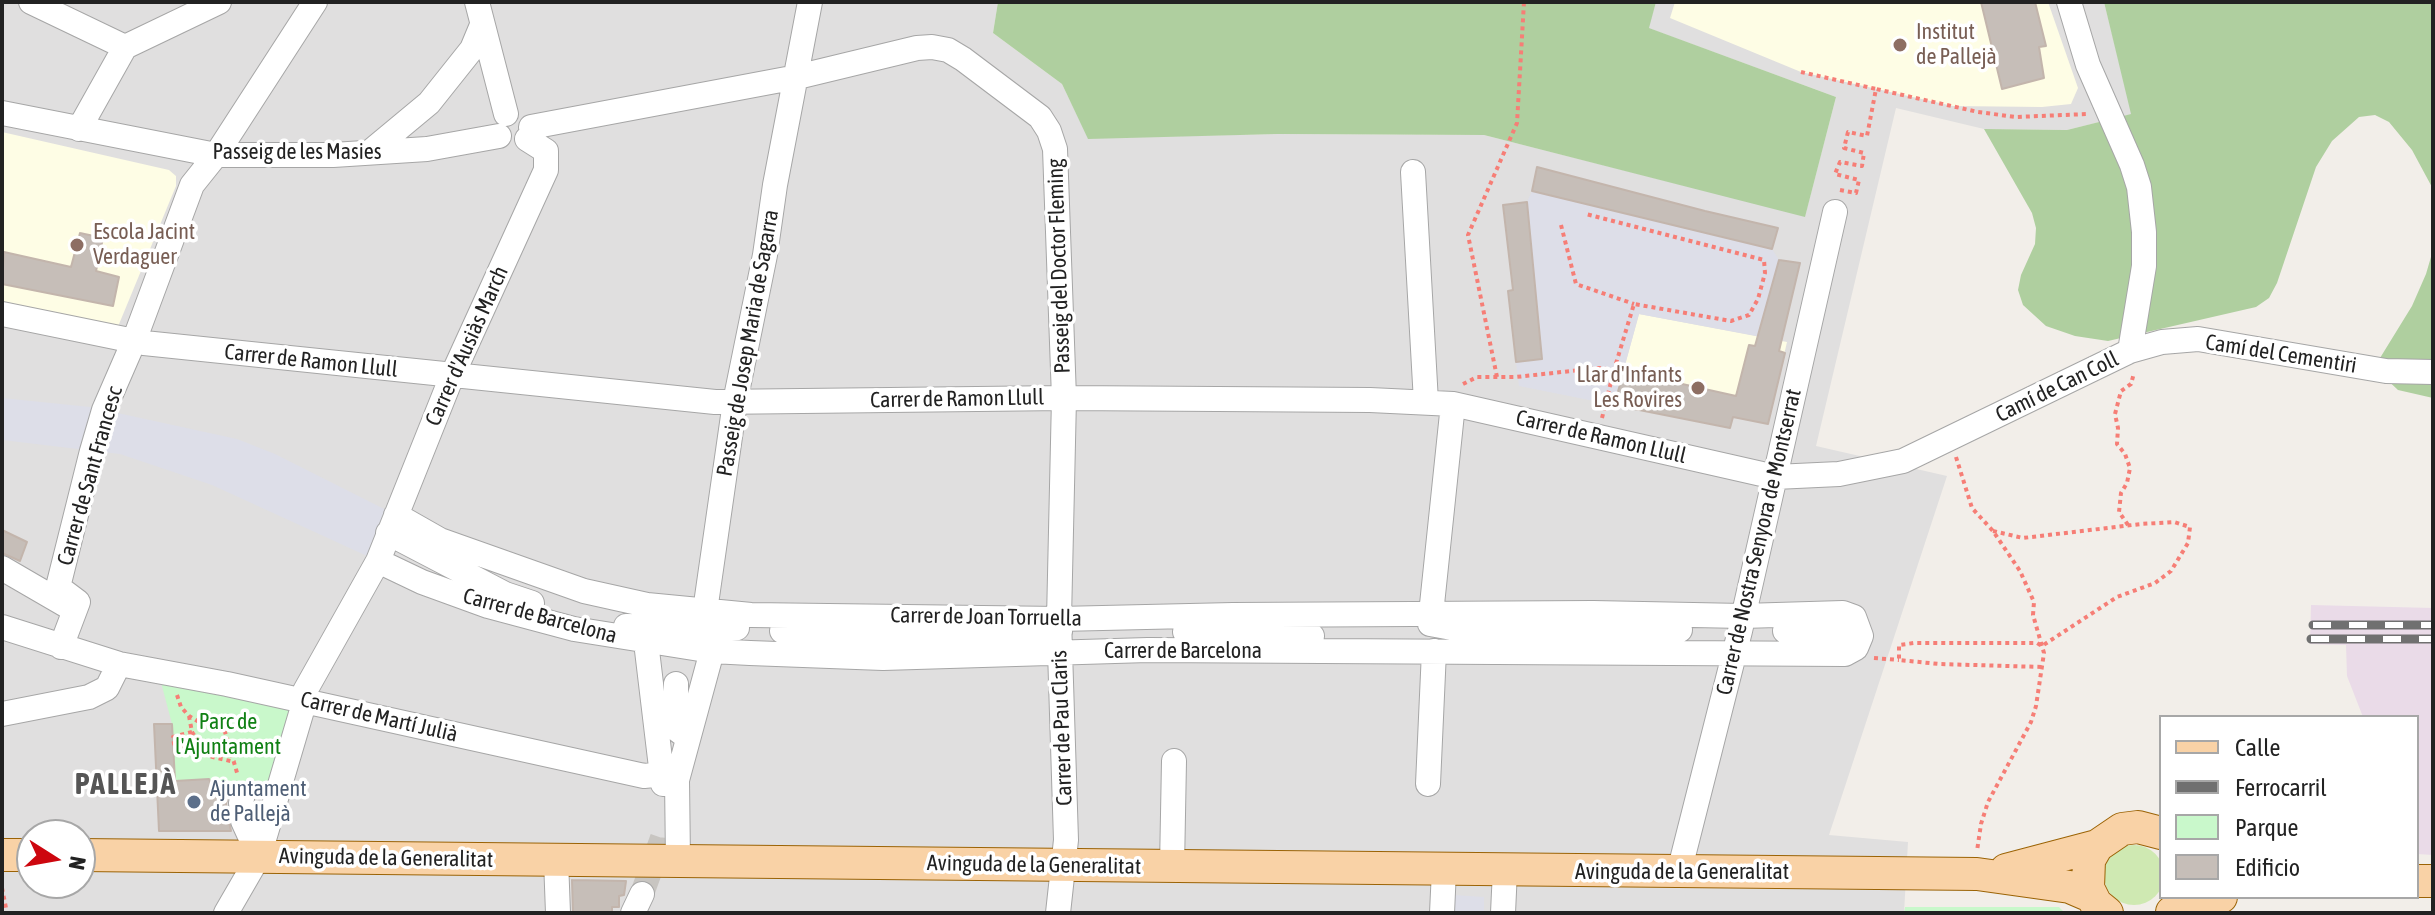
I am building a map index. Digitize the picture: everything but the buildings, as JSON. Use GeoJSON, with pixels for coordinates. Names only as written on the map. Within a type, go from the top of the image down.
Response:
{"type":"FeatureCollection","features":[{"type":"Feature","properties":{"kind":"main road"},"geometry":{"type":"LineString","coordinates":[[1982,874],[2097,846],[2122,829],[2138,827],[2159,832]]}},
{"type":"Feature","properties":{"kind":"main road"},"geometry":{"type":"LineString","coordinates":[[2097,846],[2089,860],[2087,876],[2098,906]]}},
{"type":"Feature","properties":{"kind":"main road","name":"Avinguda de la Generalitat"},"geometry":{"type":"LineString","coordinates":[[96,855],[1982,874]]}},
{"type":"Feature","properties":{"kind":"main road"},"geometry":{"type":"LineString","coordinates":[[1982,874],[2070,887],[2098,906]]}},
{"type":"Feature","properties":{"kind":"main road"},"geometry":{"type":"LineString","coordinates":[[2174,907],[2212,899]]}},
{"type":"Feature","properties":{"kind":"street"},"geometry":{"type":"LineString","coordinates":[[31,2],[125,47]]}},
{"type":"Feature","properties":{"kind":"street"},"geometry":{"type":"LineString","coordinates":[[79,129],[125,47],[219,2]]}},
{"type":"Feature","properties":{"kind":"street"},"geometry":{"type":"LineString","coordinates":[[134,341],[192,185],[216,155],[315,2]]}},
{"type":"Feature","properties":{"kind":"street","name":"Passeig de Josep Maria de Sagarra"},"geometry":{"type":"LineString","coordinates":[[705,611],[735,402],[810,2]]}},
{"type":"Feature","properties":{"kind":"street","name":"Camí de Can Coll"},"geometry":{"type":"LineString","coordinates":[[1775,477],[1839,474],[1903,461],[2130,351],[2142,289],[2144,232],[2139,187],[2088,65],[2069,2]]}},
{"type":"Feature","properties":{"kind":"street"},"geometry":{"type":"LineString","coordinates":[[480,14],[502,125]]}},
{"type":"Feature","properties":{"kind":"street"},"geometry":{"type":"LineString","coordinates":[[370,152],[429,103],[472,49],[480,14]]}},
{"type":"Feature","properties":{"kind":"street","name":"Passeig del Doctor Fleming"},"geometry":{"type":"LineString","coordinates":[[797,77],[932,47],[948,50],[963,59],[1040,117],[1055,149],[1064,398]]}},
{"type":"Feature","properties":{"kind":"street"},"geometry":{"type":"LineString","coordinates":[[529,133],[797,77]]}},
{"type":"Feature","properties":{"kind":"street","name":"Passeig de les Masies"},"geometry":{"type":"LineString","coordinates":[[2,113],[216,155],[427,149],[502,125],[512,145],[529,133]]}},
{"type":"Feature","properties":{"kind":"street","name":"Carrer d'Ausiàs March"},"geometry":{"type":"LineString","coordinates":[[226,913],[259,856],[305,700],[305,691],[378,561],[452,376],[546,170],[546,151],[529,133]]}},
{"type":"Feature","properties":{"kind":"street"},"geometry":{"type":"LineString","coordinates":[[1413,172],[1426,402]]}},
{"type":"Feature","properties":{"kind":"street","name":"Carrer de Nostra Senyora de Montserrat"},"geometry":{"type":"LineString","coordinates":[[1679,872],[1739,633],[1835,212]]}},
{"type":"Feature","properties":{"kind":"street","name":"Carrer de Ramon Llull"},"geometry":{"type":"LineString","coordinates":[[2,314],[134,341],[452,376],[735,402],[1064,398],[1453,404],[1775,477]]}},
{"type":"Feature","properties":{"kind":"street","name":"Camí del Cementiri"},"geometry":{"type":"LineString","coordinates":[[2130,351],[2162,342],[2198,339],[2386,371],[2433,372]]}},
{"type":"Feature","properties":{"kind":"street","name":"Carrer de Sant Francesc"},"geometry":{"type":"LineString","coordinates":[[75,610],[78,602],[58,587],[104,410],[134,341]]}},
{"type":"Feature","properties":{"kind":"street","name":"Carrer de Pau Claris"},"geometry":{"type":"LineString","coordinates":[[1058,913],[1066,840],[1060,634],[1064,398]]}},
{"type":"Feature","properties":{"kind":"street"},"geometry":{"type":"LineString","coordinates":[[1432,608],[1453,404]]}},
{"type":"Feature","properties":{"kind":"street"},"geometry":{"type":"LineString","coordinates":[[392,524],[505,594],[542,608],[618,626],[674,654],[917,638],[1060,634]]}},
{"type":"Feature","properties":{"kind":"street","name":"Carrer de Joan Torruella"},"geometry":{"type":"LineString","coordinates":[[392,524],[584,591],[647,605],[751,615],[1060,634],[1244,629],[1432,608],[1593,613],[1739,633]]}},
{"type":"Feature","properties":{"kind":"street","name":"Carrer de Barcelona"},"geometry":{"type":"LineString","coordinates":[[378,561],[422,582],[488,606],[574,629],[646,642],[674,654],[712,651],[883,658],[1060,634],[1434,651],[1739,633]]}},
{"type":"Feature","properties":{"kind":"street"},"geometry":{"type":"LineString","coordinates":[[2,568],[75,610],[61,647]]}},
{"type":"Feature","properties":{"kind":"street"},"geometry":{"type":"LineString","coordinates":[[1403,620],[1501,637]]}},
{"type":"Feature","properties":{"kind":"street","name":"Carrer de Martí Julià"},"geometry":{"type":"LineString","coordinates":[[2,627],[119,664],[305,700],[644,776],[654,775],[663,769]]}},
{"type":"Feature","properties":{"kind":"street"},"geometry":{"type":"LineString","coordinates":[[1244,629],[1387,638],[1501,637],[1553,632],[1850,631]]}},
{"type":"Feature","properties":{"kind":"street"},"geometry":{"type":"LineString","coordinates":[[646,642],[663,769],[663,826]]}},
{"type":"Feature","properties":{"kind":"street"},"geometry":{"type":"LineString","coordinates":[[678,861],[677,780],[712,651]]}},
{"type":"Feature","properties":{"kind":"street"},"geometry":{"type":"LineString","coordinates":[[1428,784],[1434,651]]}},
{"type":"Feature","properties":{"kind":"street"},"geometry":{"type":"LineString","coordinates":[[674,654],[676,729],[688,738]]}},
{"type":"Feature","properties":{"kind":"street"},"geometry":{"type":"LineString","coordinates":[[2,714],[89,697],[107,688],[119,664]]}},
{"type":"Feature","properties":{"kind":"street"},"geometry":{"type":"LineString","coordinates":[[1172,867],[1174,761]]}},
{"type":"Feature","properties":{"kind":"street"},"geometry":{"type":"LineString","coordinates":[[239,801],[259,856]]}},
{"type":"Feature","properties":{"kind":"street"},"geometry":{"type":"LineString","coordinates":[[556,860],[558,913]]}},
{"type":"Feature","properties":{"kind":"street"},"geometry":{"type":"LineString","coordinates":[[1442,913],[1444,870]]}},
{"type":"Feature","properties":{"kind":"street"},"geometry":{"type":"LineString","coordinates":[[1503,913],[1505,870]]}},
{"type":"Feature","properties":{"kind":"path"},"geometry":{"type":"LineString","coordinates":[[1497,377],[1468,235],[1517,123],[1524,2]]}},
{"type":"Feature","properties":{"kind":"path"},"geometry":{"type":"LineString","coordinates":[[1801,72],[1978,112],[2016,117],[2061,117],[2109,112]]}},
{"type":"Feature","properties":{"kind":"path"},"geometry":{"type":"LineString","coordinates":[[1835,212],[1836,189],[1856,193],[1859,180],[1835,174],[1840,162],[1862,166],[1864,153],[1844,148],[1848,132],[1867,136],[1876,89]]}},
{"type":"Feature","properties":{"kind":"path"},"geometry":{"type":"LineString","coordinates":[[1561,225],[1576,284],[1634,304],[1731,321],[1749,315],[1758,299],[1765,273],[1764,260],[1586,214]]}},
{"type":"Feature","properties":{"kind":"path"},"geometry":{"type":"LineString","coordinates":[[1597,437],[1634,304]]}},
{"type":"Feature","properties":{"kind":"path"},"geometry":{"type":"LineString","coordinates":[[2128,525],[2119,512],[2121,493],[2130,468],[2117,444],[2115,414],[2121,391],[2131,384],[2134,372],[2130,351]]}},
{"type":"Feature","properties":{"kind":"path"},"geometry":{"type":"LineString","coordinates":[[1453,404],[1462,385],[1477,377],[1599,368],[1614,370]]}},
{"type":"Feature","properties":{"kind":"path"},"geometry":{"type":"LineString","coordinates":[[1958,435],[1956,459],[1972,508],[1993,531],[2020,571],[2034,602],[2033,615],[2042,646],[2043,667],[2031,722],[1999,778],[1981,824],[1982,874]]}},
{"type":"Feature","properties":{"kind":"path"},"geometry":{"type":"LineString","coordinates":[[1993,531],[2023,538],[2128,525],[2174,522],[2190,527],[2188,543],[2171,571],[2155,583],[2117,597],[2042,646]]}},
{"type":"Feature","properties":{"kind":"path"},"geometry":{"type":"LineString","coordinates":[[2042,646],[2037,643],[1914,643],[1899,645],[1899,660],[2043,667]]}},
{"type":"Feature","properties":{"kind":"path"},"geometry":{"type":"LineString","coordinates":[[171,674],[181,707],[189,716],[199,722],[208,721],[225,732],[235,762],[239,801]]}},
{"type":"Feature","properties":{"kind":"path"},"geometry":{"type":"LineString","coordinates":[[189,716],[192,732],[208,756],[235,762]]}},
{"type":"Feature","properties":{"kind":"path"},"geometry":{"type":"LineString","coordinates":[[192,732],[173,737],[174,744],[187,746],[196,739]]}},
{"type":"Feature","properties":{"kind":"path"},"geometry":{"type":"LineString","coordinates":[[2,888],[7,913]]}},
{"type":"Feature","properties":{"kind":"shaded area"},"geometry":{"type":"Polygon","coordinates":[[[2,2],[998,2],[993,33],[1062,84],[1088,138],[1278,134],[1484,135],[1805,216],[1836,97],[1648,28],[1656,2],[2104,2],[2132,114],[2067,130],[1984,129],[1896,108],[1816,446],[1947,476],[1829,835],[1908,842],[1904,913],[2,913],[2,2]]]}},
{"type":"Feature","properties":{"kind":"shaded area","name":"Institut de Pallejà"},"geometry":{"type":"Polygon","coordinates":[[[1675,2],[2048,2],[2078,88],[2071,104],[2042,107],[1953,106],[1801,72],[1670,18],[1675,2]]]}},
{"type":"Feature","properties":{"kind":"shaded area","name":"Escola Jacint Verdaguer"},"geometry":{"type":"Polygon","coordinates":[[[2,132],[169,170],[176,176],[176,186],[117,329],[2,303],[2,132]]]}},
{"type":"Feature","properties":{"kind":"shaded area"},"geometry":{"type":"Polygon","coordinates":[[[1532,191],[1772,249],[1779,260],[1757,336],[1639,314],[1614,405],[1519,386],[1516,362],[1542,358],[1527,202],[1532,191]]]}},
{"type":"Feature","properties":{"kind":"shaded area","name":"Llar d'Infants Les Rovires"},"geometry":{"type":"Polygon","coordinates":[[[1639,314],[1787,342],[1768,424],[1733,417],[1730,428],[1614,405],[1639,314]]]}},
{"type":"Feature","properties":{"kind":"shaded area"},"geometry":{"type":"Polygon","coordinates":[[[2,398],[90,407],[237,439],[275,454],[396,515],[378,561],[212,485],[120,454],[2,440],[2,398]]]}},
{"type":"Feature","properties":{"kind":"shaded area"},"geometry":{"type":"Polygon","coordinates":[[[2311,605],[2433,608],[2433,855],[2419,854],[2419,715],[2362,715],[2347,676],[2346,645],[2310,644],[2311,605]]]}},
{"type":"Feature","properties":{"kind":"shaded area"},"geometry":{"type":"Polygon","coordinates":[[[1454,895],[1484,897],[1484,913],[1454,913],[1454,895]]]}},
{"type":"Feature","properties":{"kind":"green space"},"geometry":{"type":"Polygon","coordinates":[[[998,2],[1656,2],[1649,28],[1836,97],[1805,217],[1484,135],[1278,134],[1088,139],[1062,84],[993,33],[998,2]]]}},
{"type":"Feature","properties":{"kind":"green space"},"geometry":{"type":"Polygon","coordinates":[[[2104,2],[2433,2],[2433,189],[2412,150],[2389,122],[2375,115],[2359,117],[2332,141],[2316,167],[2277,283],[2269,298],[2256,307],[2108,341],[2075,336],[2046,326],[2023,305],[2018,290],[2035,244],[2036,228],[2032,213],[1984,129],[2067,130],[2131,114],[2104,2]]]}},
{"type":"Feature","properties":{"kind":"green space"},"geometry":{"type":"Polygon","coordinates":[[[2433,250],[2433,398],[2398,390],[2380,373],[2380,358],[2412,306],[2433,250]]]}},
{"type":"Feature","properties":{"kind":"green space","name":"Parc de l'Ajuntament"},"geometry":{"type":"Polygon","coordinates":[[[158,671],[305,700],[281,785],[245,782],[230,788],[176,791],[172,724],[158,671]]]}},
{"type":"Feature","properties":{"kind":"green space"},"geometry":{"type":"Polygon","coordinates":[[[2134,845],[2146,847],[2159,859],[2159,891],[2155,896],[2146,903],[2134,905],[2122,903],[2113,896],[2106,887],[2104,875],[2106,863],[2113,854],[2122,847],[2134,845]]]}},
{"type":"Feature","properties":{"kind":"green space"},"geometry":{"type":"Polygon","coordinates":[[[1905,907],[2059,907],[2065,913],[1904,913],[1905,907]]]}},
{"type":"Feature","properties":{"kind":"tunnel"},"geometry":{"type":"LineString","coordinates":[[642,894],[662,838],[663,826]]}},
{"type":"Feature","properties":{"kind":"railway"},"geometry":{"type":"LineString","coordinates":[[2313,625],[2433,625]]}},
{"type":"Feature","properties":{"kind":"railway"},"geometry":{"type":"LineString","coordinates":[[2311,639],[2433,639]]}},
{"type":"Feature","properties":{"kind":"place","name":"Institut de Pallejà"},"geometry":{"type":"Point","coordinates":[1900,45]}},
{"type":"Feature","properties":{"kind":"place","name":"Escola Jacint Verdaguer"},"geometry":{"type":"Point","coordinates":[77,245]}},
{"type":"Feature","properties":{"kind":"place","name":"Llar d'Infants Les Rovires"},"geometry":{"type":"Point","coordinates":[1698,388]}},
{"type":"Feature","properties":{"kind":"place","name":"Ajuntament de Pallejà"},"geometry":{"type":"Point","coordinates":[194,802]}},
{"type":"Feature","properties":{"kind":"district","name":"PALLEJÀ"},"geometry":{"type":"Point","coordinates":[126,785]}}]}
